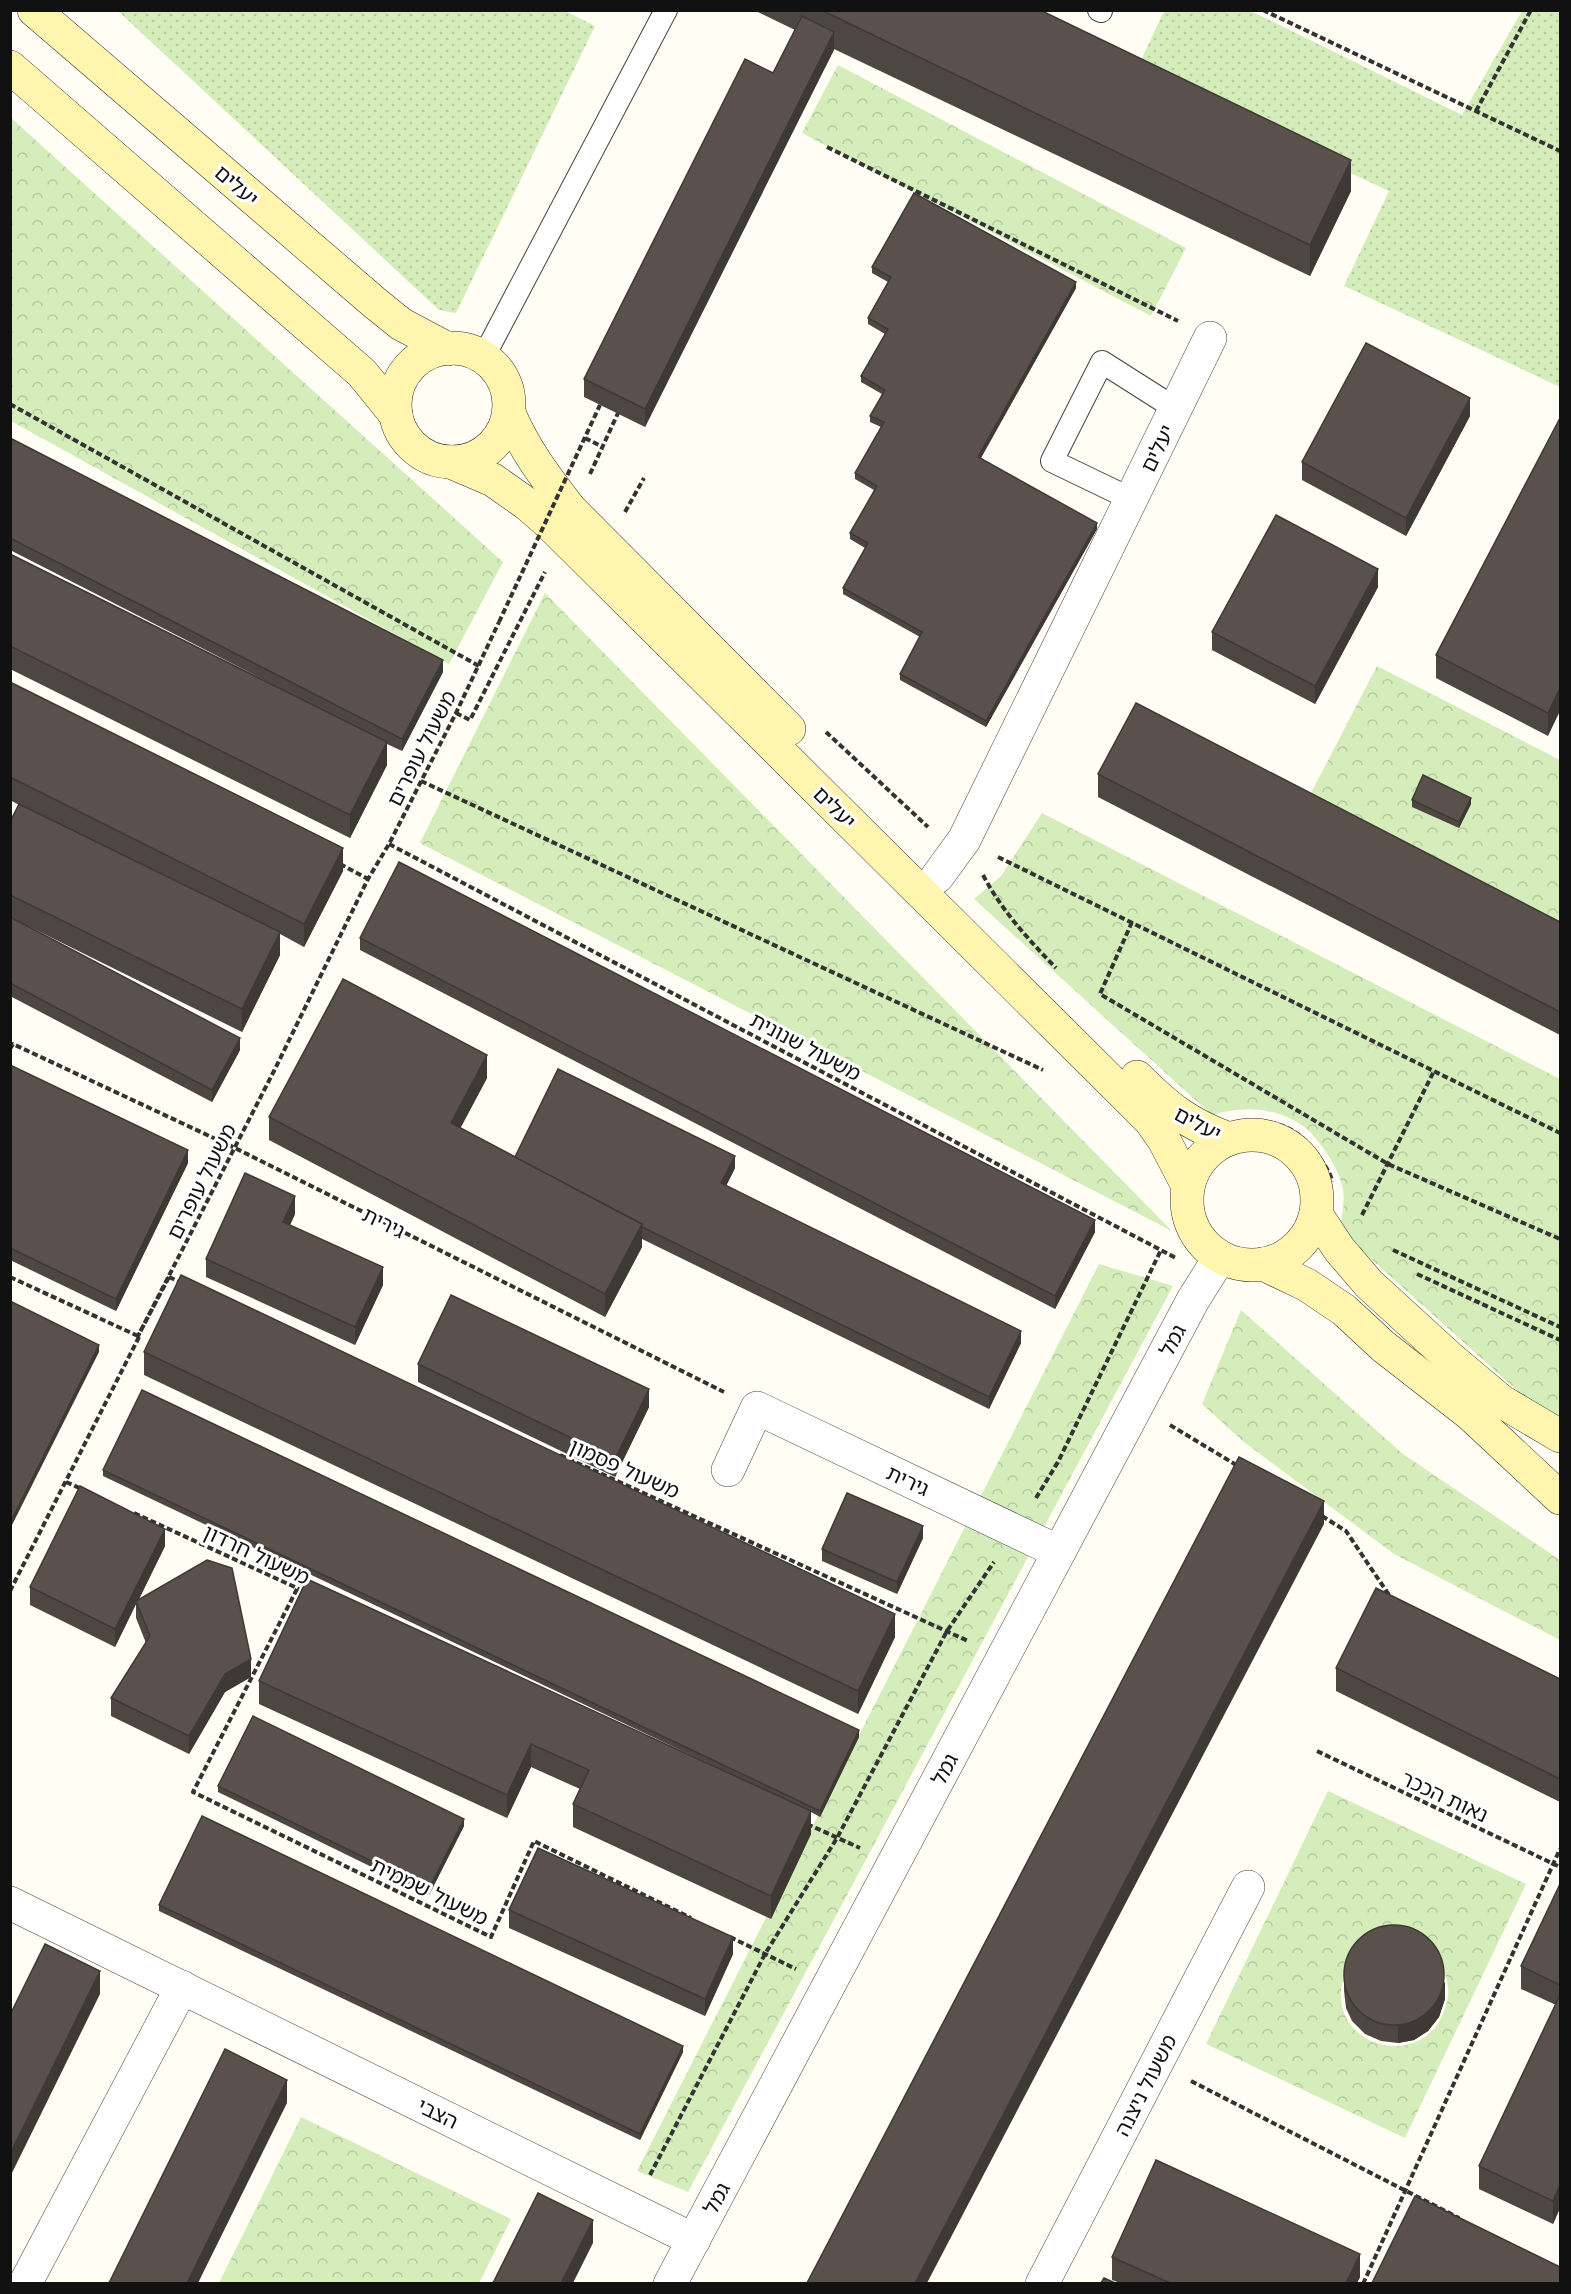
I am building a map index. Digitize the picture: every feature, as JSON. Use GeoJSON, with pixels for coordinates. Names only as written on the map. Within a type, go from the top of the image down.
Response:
{"type":"FeatureCollection","features":[{"type":"Feature","properties":{"kind":"street","name":"יעלים"},"geometry":{"type":"LineString","coordinates":[[34,10],[375,303],[401,324],[448,349]]}},
{"type":"Feature","properties":{"kind":"street"},"geometry":{"type":"LineString","coordinates":[[10,68],[362,373],[396,415]]}},
{"type":"Feature","properties":{"kind":"street","name":"יעלים"},"geometry":{"type":"LineString","coordinates":[[937,877],[964,840],[1210,338]]}},
{"type":"Feature","properties":{"kind":"street"},"geometry":{"type":"LineString","coordinates":[[448,349],[466,351],[483,358],[496,370],[506,386],[508,413],[498,438],[478,456],[451,462],[435,460],[415,448],[400,430],[395,405],[399,384],[410,367],[428,355],[448,349]]}},
{"type":"Feature","properties":{"kind":"street","name":"יעלים"},"geometry":{"type":"LineString","coordinates":[[508,413],[521,442],[570,509],[1164,1105],[1204,1130],[1229,1139]]}},
{"type":"Feature","properties":{"kind":"street","name":"יעלים"},"geometry":{"type":"LineString","coordinates":[[451,462],[493,480],[527,504],[564,537],[1150,1120],[1164,1140],[1188,1186]]}},
{"type":"Feature","properties":{"kind":"street"},"geometry":{"type":"LineString","coordinates":[[1250,1135],[1272,1138],[1290,1148],[1306,1163],[1315,1182],[1316,1214],[1301,1243],[1284,1256],[1263,1264],[1214,1266],[1192,1227],[1187,1207],[1191,1175],[1210,1150],[1229,1139],[1250,1135]]}},
{"type":"Feature","properties":{"kind":"street"},"geometry":{"type":"LineString","coordinates":[[1316,1214],[1339,1249],[1369,1284],[1443,1352],[1501,1401],[1560,1436]]}},
{"type":"Feature","properties":{"kind":"street"},"geometry":{"type":"LineString","coordinates":[[1263,1264],[1307,1285],[1344,1310],[1384,1347],[1470,1414],[1560,1498]]}},
{"type":"Feature","properties":{"kind":"street","name":"גמל"},"geometry":{"type":"LineString","coordinates":[[670,2283],[1137,1405],[1214,1266]]}},
{"type":"Feature","properties":{"kind":"street"},"geometry":{"type":"LineString","coordinates":[[728,1470],[757,1408]]}},
{"type":"Feature","properties":{"kind":"street","name":"גירית"},"geometry":{"type":"LineString","coordinates":[[757,1408],[1059,1552]]}},
{"type":"Feature","properties":{"kind":"street","name":"משעול ניצנה"},"geometry":{"type":"LineString","coordinates":[[1042,2283],[1248,1887]]}},
{"type":"Feature","properties":{"kind":"street","name":"הצבי"},"geometry":{"type":"LineString","coordinates":[[10,1903],[694,2240]]}},
{"type":"Feature","properties":{"kind":"street"},"geometry":{"type":"LineString","coordinates":[[25,2283],[182,1987]]}},
{"type":"Feature","properties":{"kind":"lane"},"geometry":{"type":"LineString","coordinates":[[483,358],[666,10]]}},
{"type":"Feature","properties":{"kind":"lane"},"geometry":{"type":"LineString","coordinates":[[1131,499],[1052,460],[1102,362],[1176,409]]}},
{"type":"Feature","properties":{"kind":"path"},"geometry":{"type":"LineString","coordinates":[[1263,10],[1560,151]]}},
{"type":"Feature","properties":{"kind":"path"},"geometry":{"type":"LineString","coordinates":[[1476,111],[1531,10]]}},
{"type":"Feature","properties":{"kind":"path"},"geometry":{"type":"LineString","coordinates":[[826,147],[1210,338]]}},
{"type":"Feature","properties":{"kind":"path"},"geometry":{"type":"LineString","coordinates":[[10,404],[479,666]]}},
{"type":"Feature","properties":{"kind":"path","name":"משעול עופרים"},"geometry":{"type":"LineString","coordinates":[[138,1336],[368,879],[389,844],[456,713],[600,405]]}},
{"type":"Feature","properties":{"kind":"path"},"geometry":{"type":"LineString","coordinates":[[587,480],[618,413]]}},
{"type":"Feature","properties":{"kind":"path"},"geometry":{"type":"LineString","coordinates":[[585,438],[603,447]]}},
{"type":"Feature","properties":{"kind":"path"},"geometry":{"type":"LineString","coordinates":[[623,516],[644,478]]}},
{"type":"Feature","properties":{"kind":"path"},"geometry":{"type":"LineString","coordinates":[[456,713],[470,720],[564,537]]}},
{"type":"Feature","properties":{"kind":"path"},"geometry":{"type":"LineString","coordinates":[[421,781],[1053,1075]]}},
{"type":"Feature","properties":{"kind":"path"},"geometry":{"type":"LineString","coordinates":[[964,840],[1560,1133]]}},
{"type":"Feature","properties":{"kind":"path","name":"משעול שנונית"},"geometry":{"type":"LineString","coordinates":[[389,844],[1161,1250],[1214,1266]]}},
{"type":"Feature","properties":{"kind":"path"},"geometry":{"type":"LineString","coordinates":[[337,862],[368,879]]}},
{"type":"Feature","properties":{"kind":"path"},"geometry":{"type":"LineString","coordinates":[[1132,922],[1100,994],[1388,1164],[1560,1239]]}},
{"type":"Feature","properties":{"kind":"path","name":"גירית"},"geometry":{"type":"LineString","coordinates":[[10,1049],[13,1044],[234,1148],[757,1408]]}},
{"type":"Feature","properties":{"kind":"path"},"geometry":{"type":"LineString","coordinates":[[1360,1220],[1434,1071]]}},
{"type":"Feature","properties":{"kind":"path"},"geometry":{"type":"LineString","coordinates":[[1383,1246],[1560,1327]]}},
{"type":"Feature","properties":{"kind":"path"},"geometry":{"type":"LineString","coordinates":[[632,2209],[765,1954],[837,1838],[947,1631],[1016,1531],[1058,1462],[1161,1250]]}},
{"type":"Feature","properties":{"kind":"path"},"geometry":{"type":"LineString","coordinates":[[10,1277],[138,1336],[169,1277]]}},
{"type":"Feature","properties":{"kind":"path"},"geometry":{"type":"LineString","coordinates":[[169,1277],[191,1287]]}},
{"type":"Feature","properties":{"kind":"path"},"geometry":{"type":"LineString","coordinates":[[10,1591],[169,1277]]}},
{"type":"Feature","properties":{"kind":"path"},"geometry":{"type":"LineString","coordinates":[[1137,1405],[1246,1471]]}},
{"type":"Feature","properties":{"kind":"path","name":"משעול פסמון"},"geometry":{"type":"LineString","coordinates":[[558,1454],[1003,1657]]}},
{"type":"Feature","properties":{"kind":"path"},"geometry":{"type":"LineString","coordinates":[[66,1482],[87,1492]]}},
{"type":"Feature","properties":{"kind":"path","name":"משעול חרדון"},"geometry":{"type":"LineString","coordinates":[[129,1511],[308,1594]]}},
{"type":"Feature","properties":{"kind":"path"},"geometry":{"type":"LineString","coordinates":[[1316,1513],[1346,1531],[1393,1601]]}},
{"type":"Feature","properties":{"kind":"path","name":"משעול שממית"},"geometry":{"type":"LineString","coordinates":[[297,1588],[193,1792],[491,1937],[534,1841],[692,1918]]}},
{"type":"Feature","properties":{"kind":"path","name":"נאות הככר"},"geometry":{"type":"LineString","coordinates":[[1317,1751],[1560,1867]]}},
{"type":"Feature","properties":{"kind":"path"},"geometry":{"type":"LineString","coordinates":[[805,1823],[894,1863]]}},
{"type":"Feature","properties":{"kind":"path"},"geometry":{"type":"LineString","coordinates":[[1364,2283],[1560,1849]]}},
{"type":"Feature","properties":{"kind":"path"},"geometry":{"type":"LineString","coordinates":[[723,1933],[829,1985]]}},
{"type":"Feature","properties":{"kind":"path"},"geometry":{"type":"LineString","coordinates":[[1156,2063],[1469,2223]]}},
{"type":"Feature","properties":{"kind":"green space"},"geometry":{"type":"Polygon","coordinates":[[[563,10],[595,26],[456,313],[439,310],[118,11],[563,10]]]}},
{"type":"Feature","properties":{"kind":"green space"},"geometry":{"type":"Polygon","coordinates":[[[1164,11],[1251,11],[1462,115],[1522,11],[1560,11],[1560,387],[1344,286],[1389,191],[1135,73],[1164,11]]]}},
{"type":"Feature","properties":{"kind":"green space"},"geometry":{"type":"Polygon","coordinates":[[[838,65],[1186,248],[1151,316],[802,133],[838,65]]]}},
{"type":"Feature","properties":{"kind":"green space"},"geometry":{"type":"Polygon","coordinates":[[[10,117],[503,562],[449,664],[11,421],[10,117]]]}},
{"type":"Feature","properties":{"kind":"green space"},"geometry":{"type":"Polygon","coordinates":[[[545,593],[1172,1231],[420,843],[545,593]]]}},
{"type":"Feature","properties":{"kind":"green space"},"geometry":{"type":"Polygon","coordinates":[[[1377,666],[1560,760],[1560,926],[1309,797],[1377,666]]]}},
{"type":"Feature","properties":{"kind":"green space"},"geometry":{"type":"Polygon","coordinates":[[[1042,813],[1560,1079],[1560,1429],[1339,1230],[1344,1194],[1342,1184],[1329,1157],[1308,1130],[1286,1117],[1262,1110],[1237,1110],[1212,1115],[974,899],[1001,876],[1042,813]]]}},
{"type":"Feature","properties":{"kind":"green space"},"geometry":{"type":"Polygon","coordinates":[[[1099,1264],[1173,1286],[688,2192],[637,2171],[1099,1264]]]}},
{"type":"Feature","properties":{"kind":"green space"},"geometry":{"type":"Polygon","coordinates":[[[1241,1310],[1403,1454],[1560,1560],[1560,1640],[1394,1554],[1244,1442],[1202,1404],[1241,1310]]]}},
{"type":"Feature","properties":{"kind":"green space"},"geometry":{"type":"Polygon","coordinates":[[[1328,1791],[1526,1884],[1405,2138],[1206,2044],[1328,1791]],[[1444,1970],[1345,1973],[1341,1991],[1343,2011],[1353,2027],[1367,2039],[1384,2045],[1402,2046],[1419,2040],[1434,2029],[1444,2011],[1448,1984],[1444,1970]]]}},
{"type":"Feature","properties":{"kind":"green space"},"geometry":{"type":"Polygon","coordinates":[[[301,2117],[511,2219],[479,2283],[219,2283],[301,2117]]]}},
{"type":"Feature","properties":{"kind":"building"},"geometry":{"type":"Polygon","coordinates":[[[821,10],[1040,10],[1351,160],[1310,245],[821,10]]]}},
{"type":"Feature","properties":{"kind":"building"},"geometry":{"type":"Polygon","coordinates":[[[802,16],[834,32],[645,409],[584,379],[745,59],[773,73],[802,16]]]}},
{"type":"Feature","properties":{"kind":"building"},"geometry":{"type":"Polygon","coordinates":[[[914,193],[1076,282],[978,457],[1097,523],[986,721],[900,674],[922,632],[843,588],[868,543],[850,533],[877,486],[855,473],[884,422],[870,416],[885,390],[861,376],[888,329],[868,318],[891,277],[872,267],[914,193]]]}},
{"type":"Feature","properties":{"kind":"building"},"geometry":{"type":"Polygon","coordinates":[[[1366,343],[1470,398],[1406,518],[1302,462],[1366,343]]]}},
{"type":"Feature","properties":{"kind":"building"},"geometry":{"type":"Polygon","coordinates":[[[1560,418],[1560,688],[1548,713],[1436,655],[1560,418]]]}},
{"type":"Feature","properties":{"kind":"building"},"geometry":{"type":"Polygon","coordinates":[[[10,438],[443,660],[402,739],[10,538],[10,438]]]}},
{"type":"Feature","properties":{"kind":"building"},"geometry":{"type":"Polygon","coordinates":[[[1276,515],[1378,569],[1315,686],[1212,632],[1276,515]]]}},
{"type":"Feature","properties":{"kind":"building"},"geometry":{"type":"Polygon","coordinates":[[[10,554],[387,742],[350,815],[10,646],[10,554]]]}},
{"type":"Feature","properties":{"kind":"building"},"geometry":{"type":"Polygon","coordinates":[[[10,682],[343,848],[304,924],[10,777],[10,682]]]}},
{"type":"Feature","properties":{"kind":"building"},"geometry":{"type":"Polygon","coordinates":[[[1136,703],[1560,922],[1560,1012],[1098,774],[1136,703]]]}},
{"type":"Feature","properties":{"kind":"building"},"geometry":{"type":"Polygon","coordinates":[[[1423,775],[1471,798],[1459,822],[1412,800],[1423,775]]]}},
{"type":"Feature","properties":{"kind":"building"},"geometry":{"type":"Polygon","coordinates":[[[19,804],[280,932],[242,1009],[10,895],[10,822],[19,804]]]}},
{"type":"Feature","properties":{"kind":"building"},"geometry":{"type":"Polygon","coordinates":[[[399,862],[1095,1220],[1055,1296],[360,938],[399,862]]]}},
{"type":"Feature","properties":{"kind":"building"},"geometry":{"type":"Polygon","coordinates":[[[10,917],[240,1038],[212,1090],[10,983],[10,917]]]}},
{"type":"Feature","properties":{"kind":"building"},"geometry":{"type":"Polygon","coordinates":[[[343,979],[487,1055],[451,1123],[642,1224],[605,1294],[269,1117],[343,979]]]}},
{"type":"Feature","properties":{"kind":"building"},"geometry":{"type":"Polygon","coordinates":[[[10,1065],[188,1150],[116,1299],[10,1248],[10,1065]]]}},
{"type":"Feature","properties":{"kind":"building"},"geometry":{"type":"Polygon","coordinates":[[[558,1069],[735,1156],[721,1183],[1021,1331],[989,1397],[642,1227],[642,1224],[515,1157],[558,1069]]]}},
{"type":"Feature","properties":{"kind":"building"},"geometry":{"type":"Polygon","coordinates":[[[245,1173],[295,1196],[283,1222],[383,1267],[355,1327],[206,1259],[245,1173]]]}},
{"type":"Feature","properties":{"kind":"building"},"geometry":{"type":"Polygon","coordinates":[[[181,1275],[895,1614],[858,1691],[144,1352],[181,1275]]]}},
{"type":"Feature","properties":{"kind":"building"},"geometry":{"type":"Polygon","coordinates":[[[451,1295],[649,1389],[615,1459],[418,1364],[451,1295]]]}},
{"type":"Feature","properties":{"kind":"building"},"geometry":{"type":"Polygon","coordinates":[[[10,1301],[99,1345],[10,1523],[10,1301]]]}},
{"type":"Feature","properties":{"kind":"building"},"geometry":{"type":"Polygon","coordinates":[[[142,1390],[859,1730],[820,1811],[103,1470],[142,1390]]]}},
{"type":"Feature","properties":{"kind":"building"},"geometry":{"type":"Polygon","coordinates":[[[1239,1457],[1324,1501],[915,2283],[807,2283],[1239,1457]]]}},
{"type":"Feature","properties":{"kind":"building"},"geometry":{"type":"Polygon","coordinates":[[[80,1486],[165,1529],[115,1629],[30,1587],[80,1486]]]}},
{"type":"Feature","properties":{"kind":"building"},"geometry":{"type":"Polygon","coordinates":[[[847,1493],[923,1526],[897,1582],[822,1549],[847,1493]]]}},
{"type":"Feature","properties":{"kind":"building"},"geometry":{"type":"Polygon","coordinates":[[[207,1560],[232,1568],[251,1659],[225,1674],[189,1736],[111,1698],[150,1636],[136,1601],[207,1560]]]}},
{"type":"Feature","properties":{"kind":"building"},"geometry":{"type":"Polygon","coordinates":[[[307,1579],[811,1811],[771,1896],[573,1804],[589,1770],[531,1744],[507,1795],[259,1681],[307,1579]]]}},
{"type":"Feature","properties":{"kind":"building"},"geometry":{"type":"Polygon","coordinates":[[[1376,1588],[1560,1679],[1560,1779],[1336,1668],[1376,1588]]]}},
{"type":"Feature","properties":{"kind":"building"},"geometry":{"type":"Polygon","coordinates":[[[253,1716],[464,1819],[429,1889],[218,1786],[253,1716]]]}},
{"type":"Feature","properties":{"kind":"building"},"geometry":{"type":"Polygon","coordinates":[[[202,1816],[683,2046],[640,2134],[159,1905],[202,1816]]]}},
{"type":"Feature","properties":{"kind":"building"},"geometry":{"type":"Polygon","coordinates":[[[538,1848],[733,1937],[705,1999],[509,1910],[538,1848]]]}},
{"type":"Feature","properties":{"kind":"building"},"geometry":{"type":"Polygon","coordinates":[[[1560,1884],[1560,1985],[1521,1966],[1560,1884]]]}},
{"type":"Feature","properties":{"kind":"building"},"geometry":{"type":"Polygon","coordinates":[[[1394,1925],[1422,1933],[1436,1947],[1444,1975],[1436,2003],[1422,2017],[1394,2025],[1366,2017],[1352,2003],[1344,1975],[1352,1947],[1366,1933],[1394,1925]]]}},
{"type":"Feature","properties":{"kind":"building"},"geometry":{"type":"Polygon","coordinates":[[[45,1944],[100,1971],[10,2154],[10,2015],[45,1944]]]}},
{"type":"Feature","properties":{"kind":"building"},"geometry":{"type":"Polygon","coordinates":[[[1560,1995],[1560,2185],[1553,2201],[1479,2166],[1560,1995]]]}},
{"type":"Feature","properties":{"kind":"building"},"geometry":{"type":"Polygon","coordinates":[[[225,2049],[287,2080],[187,2283],[109,2283],[225,2049]]]}},
{"type":"Feature","properties":{"kind":"building"},"geometry":{"type":"Polygon","coordinates":[[[1156,2160],[1360,2254],[1346,2283],[1170,2283],[1112,2257],[1156,2160]]]}},
{"type":"Feature","properties":{"kind":"building"},"geometry":{"type":"Polygon","coordinates":[[[538,2193],[593,2220],[561,2283],[493,2283],[538,2193]]]}},
{"type":"Feature","properties":{"kind":"building"},"geometry":{"type":"Polygon","coordinates":[[[1415,2196],[1560,2267],[1560,2283],[1372,2283],[1415,2196]]]}},
{"type":"Feature","properties":{"kind":"building"},"geometry":{"type":"Polygon","coordinates":[[[1104,2278],[1115,2283],[1101,2283],[1104,2278]]]}}]}
